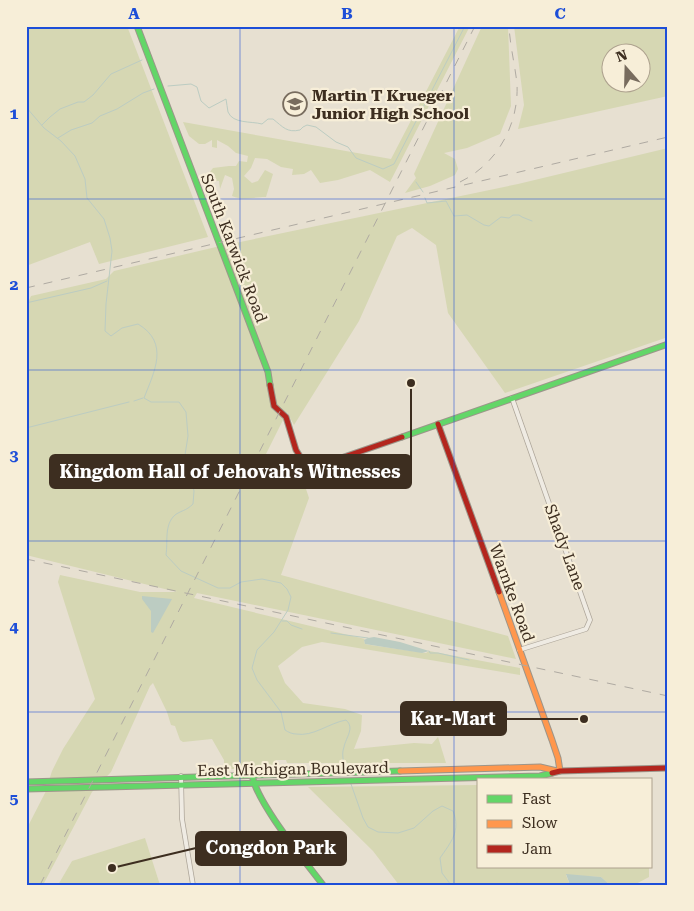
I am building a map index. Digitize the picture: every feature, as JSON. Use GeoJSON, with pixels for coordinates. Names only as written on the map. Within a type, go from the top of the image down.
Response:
{"type":"FeatureCollection","features":[{"type":"Feature","properties":{"kind":"main road","name":"South Karwick Road"},"geometry":{"type":"LineString","coordinates":[[137,26],[268,372],[273,402],[277,410],[287,418],[300,460],[306,466],[315,467],[438,424]]}},
{"type":"Feature","properties":{"kind":"main road"},"geometry":{"type":"LineString","coordinates":[[438,424],[668,344]]}},
{"type":"Feature","properties":{"kind":"main road","name":"Warnke Road"},"geometry":{"type":"LineString","coordinates":[[438,424],[552,740],[560,771]]}},
{"type":"Feature","properties":{"kind":"main road","name":"East Michigan Boulevard"},"geometry":{"type":"LineString","coordinates":[[26,782],[540,767],[560,771]]}},
{"type":"Feature","properties":{"kind":"main road","name":"East Michigan Boulevard"},"geometry":{"type":"LineString","coordinates":[[26,789],[540,776],[560,771],[668,768]]}},
{"type":"Feature","properties":{"kind":"main road"},"geometry":{"type":"LineString","coordinates":[[252,774],[253,783],[276,820],[323,885]]}},
{"type":"Feature","properties":{"kind":"street","name":"Shady Lane"},"geometry":{"type":"LineString","coordinates":[[512,398],[590,620],[586,629],[519,650]]}},
{"type":"Feature","properties":{"kind":"street"},"geometry":{"type":"LineString","coordinates":[[181,776],[182,819],[193,885]]}},
{"type":"Feature","properties":{"kind":"green space"},"geometry":{"type":"Polygon","coordinates":[[[26,26],[127,26],[208,237],[99,264],[90,242],[26,266],[26,26]]]}},
{"type":"Feature","properties":{"kind":"green space"},"geometry":{"type":"Polygon","coordinates":[[[460,26],[470,26],[390,182],[370,170],[338,180],[320,183],[311,170],[304,174],[292,175],[293,169],[281,167],[267,159],[255,158],[251,168],[244,176],[252,183],[258,181],[265,170],[273,174],[266,197],[245,199],[232,196],[234,189],[232,178],[225,175],[220,189],[219,181],[203,181],[213,168],[236,166],[239,161],[247,162],[248,156],[236,153],[217,140],[217,148],[212,147],[212,140],[205,144],[199,144],[189,136],[183,122],[391,159],[460,26]]]}},
{"type":"Feature","properties":{"kind":"green space"},"geometry":{"type":"Polygon","coordinates":[[[482,26],[508,26],[511,106],[500,134],[467,148],[444,153],[455,159],[458,169],[455,175],[430,186],[405,193],[416,178],[414,174],[482,26]]]}},
{"type":"Feature","properties":{"kind":"green space"},"geometry":{"type":"Polygon","coordinates":[[[514,26],[668,26],[668,96],[518,129],[524,105],[514,26]]]}},
{"type":"Feature","properties":{"kind":"green space"},"geometry":{"type":"Polygon","coordinates":[[[668,148],[668,337],[505,393],[448,313],[436,245],[412,228],[397,236],[359,321],[294,425],[287,412],[260,466],[297,462],[309,498],[281,575],[508,636],[516,659],[197,593],[194,598],[365,639],[365,644],[426,653],[429,651],[520,668],[520,675],[322,642],[302,647],[278,666],[285,683],[303,703],[345,709],[362,715],[361,731],[354,749],[414,743],[432,744],[438,737],[446,763],[287,763],[286,760],[276,760],[275,769],[224,769],[224,760],[212,739],[183,742],[180,740],[175,726],[171,725],[153,683],[111,772],[92,792],[43,885],[26,885],[26,830],[45,793],[52,771],[63,749],[95,699],[58,582],[60,575],[140,592],[177,592],[26,555],[26,307],[31,296],[106,279],[114,271],[216,247],[518,184],[668,148]]]}},
{"type":"Feature","properties":{"kind":"green space"},"geometry":{"type":"Polygon","coordinates":[[[477,785],[477,868],[649,868],[649,877],[634,885],[610,885],[601,877],[566,875],[570,885],[399,885],[373,851],[308,787],[477,785]]]}},
{"type":"Feature","properties":{"kind":"green space"},"geometry":{"type":"Polygon","coordinates":[[[145,838],[160,885],[58,885],[72,861],[145,838]]]}},
{"type":"Feature","properties":{"kind":"shaded area"},"geometry":{"type":"Polygon","coordinates":[[[142,596],[172,599],[153,633],[151,632],[151,611],[142,599],[142,596]]]}},
{"type":"Feature","properties":{"kind":"shaded area"},"geometry":{"type":"Polygon","coordinates":[[[374,637],[400,642],[429,651],[422,653],[365,644],[364,640],[374,637]]]}},
{"type":"Feature","properties":{"kind":"shaded area"},"geometry":{"type":"Polygon","coordinates":[[[566,874],[601,877],[610,885],[570,885],[566,874]]]}},
{"type":"Feature","properties":{"kind":"waterway"},"geometry":{"type":"LineString","coordinates":[[168,86],[191,84],[197,87],[201,101],[209,108],[226,99],[228,112],[234,119],[262,124],[268,119],[273,119],[285,129],[292,131],[300,130],[307,125],[316,127],[336,142],[348,147],[356,158],[383,169],[394,164],[465,26]]}},
{"type":"Feature","properties":{"kind":"waterway"},"geometry":{"type":"LineString","coordinates":[[42,125],[60,109],[78,102],[84,102],[93,95],[111,74],[142,60]]}},
{"type":"Feature","properties":{"kind":"waterway"},"geometry":{"type":"LineString","coordinates":[[58,138],[71,130],[92,123],[100,116],[154,89]]}},
{"type":"Feature","properties":{"kind":"waterway"},"geometry":{"type":"LineString","coordinates":[[26,107],[44,128],[61,141],[75,156],[85,179],[87,198],[104,219],[112,251],[105,331],[111,336],[122,328],[138,324],[148,332],[154,340],[157,358],[144,398],[151,402],[179,402],[186,412],[188,436],[185,455],[194,491],[193,504],[175,515],[169,524],[166,555],[181,571],[218,588],[230,588],[241,582],[262,579],[281,583],[287,589],[291,597],[288,610],[274,632],[257,650],[252,668],[257,680],[281,712],[285,730],[295,734],[309,734],[346,720],[349,723],[350,729],[343,753],[346,771]]}},
{"type":"Feature","properties":{"kind":"waterway"},"geometry":{"type":"LineString","coordinates":[[416,182],[423,192]]}},
{"type":"Feature","properties":{"kind":"waterway"},"geometry":{"type":"LineString","coordinates":[[425,198],[427,203],[446,201],[454,216],[467,215],[484,225],[489,226],[501,217],[509,218],[513,215],[519,215],[532,221]]}},
{"type":"Feature","properties":{"kind":"waterway"},"geometry":{"type":"LineString","coordinates":[[26,303],[91,288],[107,281]]}},
{"type":"Feature","properties":{"kind":"waterway"},"geometry":{"type":"LineString","coordinates":[[134,401],[143,398]]}},
{"type":"Feature","properties":{"kind":"waterway"},"geometry":{"type":"LineString","coordinates":[[26,428],[129,402]]}},
{"type":"Feature","properties":{"kind":"waterway"},"geometry":{"type":"LineString","coordinates":[[282,621],[287,621],[291,625],[302,629]]}},
{"type":"Feature","properties":{"kind":"waterway"},"geometry":{"type":"LineString","coordinates":[[331,633],[368,638]]}},
{"type":"Feature","properties":{"kind":"waterway"},"geometry":{"type":"LineString","coordinates":[[429,651],[430,653],[469,660]]}},
{"type":"Feature","properties":{"kind":"waterway"},"geometry":{"type":"LineString","coordinates":[[351,784],[368,827],[378,832],[398,833],[414,828],[433,811],[442,806],[453,811],[456,825],[454,836],[440,858],[442,873],[451,885]]}},
{"type":"Feature","properties":{"kind":"waterway"},"geometry":{"type":"LineString","coordinates":[[512,885],[517,883],[521,885]]}},
{"type":"Feature","properties":{"kind":"railway"},"geometry":{"type":"LineString","coordinates":[[40,885],[475,26]]}},
{"type":"Feature","properties":{"kind":"railway"},"geometry":{"type":"LineString","coordinates":[[460,182],[485,165],[495,154],[510,128],[517,99],[517,84],[509,26]]}},
{"type":"Feature","properties":{"kind":"railway"},"geometry":{"type":"LineString","coordinates":[[26,288],[668,137]]}},
{"type":"Feature","properties":{"kind":"railway"},"geometry":{"type":"LineString","coordinates":[[26,559],[668,696]]}},
{"type":"Feature","properties":{"kind":"traffic: fast"},"geometry":{"type":"LineString","coordinates":[[137,26],[268,372],[270,385]]}},
{"type":"Feature","properties":{"kind":"traffic: fast"},"geometry":{"type":"LineString","coordinates":[[402,437],[668,344]]}},
{"type":"Feature","properties":{"kind":"traffic: fast"},"geometry":{"type":"LineString","coordinates":[[26,782],[400,771]]}},
{"type":"Feature","properties":{"kind":"traffic: fast"},"geometry":{"type":"LineString","coordinates":[[26,789],[540,776],[552,773]]}},
{"type":"Feature","properties":{"kind":"traffic: fast"},"geometry":{"type":"LineString","coordinates":[[252,774],[255,786],[271,815],[323,885]]}},
{"type":"Feature","properties":{"kind":"traffic: slow"},"geometry":{"type":"LineString","coordinates":[[499,592],[552,740],[560,771]]}},
{"type":"Feature","properties":{"kind":"traffic: slow"},"geometry":{"type":"LineString","coordinates":[[400,771],[540,767],[557,771]]}},
{"type":"Feature","properties":{"kind":"traffic: jam"},"geometry":{"type":"LineString","coordinates":[[270,385],[274,406],[286,417],[296,450],[306,466],[315,467],[402,437]]}},
{"type":"Feature","properties":{"kind":"traffic: jam"},"geometry":{"type":"LineString","coordinates":[[438,424],[499,592]]}},
{"type":"Feature","properties":{"kind":"traffic: jam"},"geometry":{"type":"LineString","coordinates":[[552,773],[560,771],[668,768]]}},
{"type":"Feature","properties":{"kind":"place","name":"Martin T Krueger Junior High School"},"geometry":{"type":"Point","coordinates":[295,104]}},
{"type":"Feature","properties":{"kind":"place","name":"Kingdom Hall of Jehovah's Witnesses"},"geometry":{"type":"Point","coordinates":[411,383]}},
{"type":"Feature","properties":{"kind":"place","name":"Kar-Mart"},"geometry":{"type":"Point","coordinates":[584,719]}},
{"type":"Feature","properties":{"kind":"place","name":"Congdon Park"},"geometry":{"type":"Point","coordinates":[112,868]}}]}
